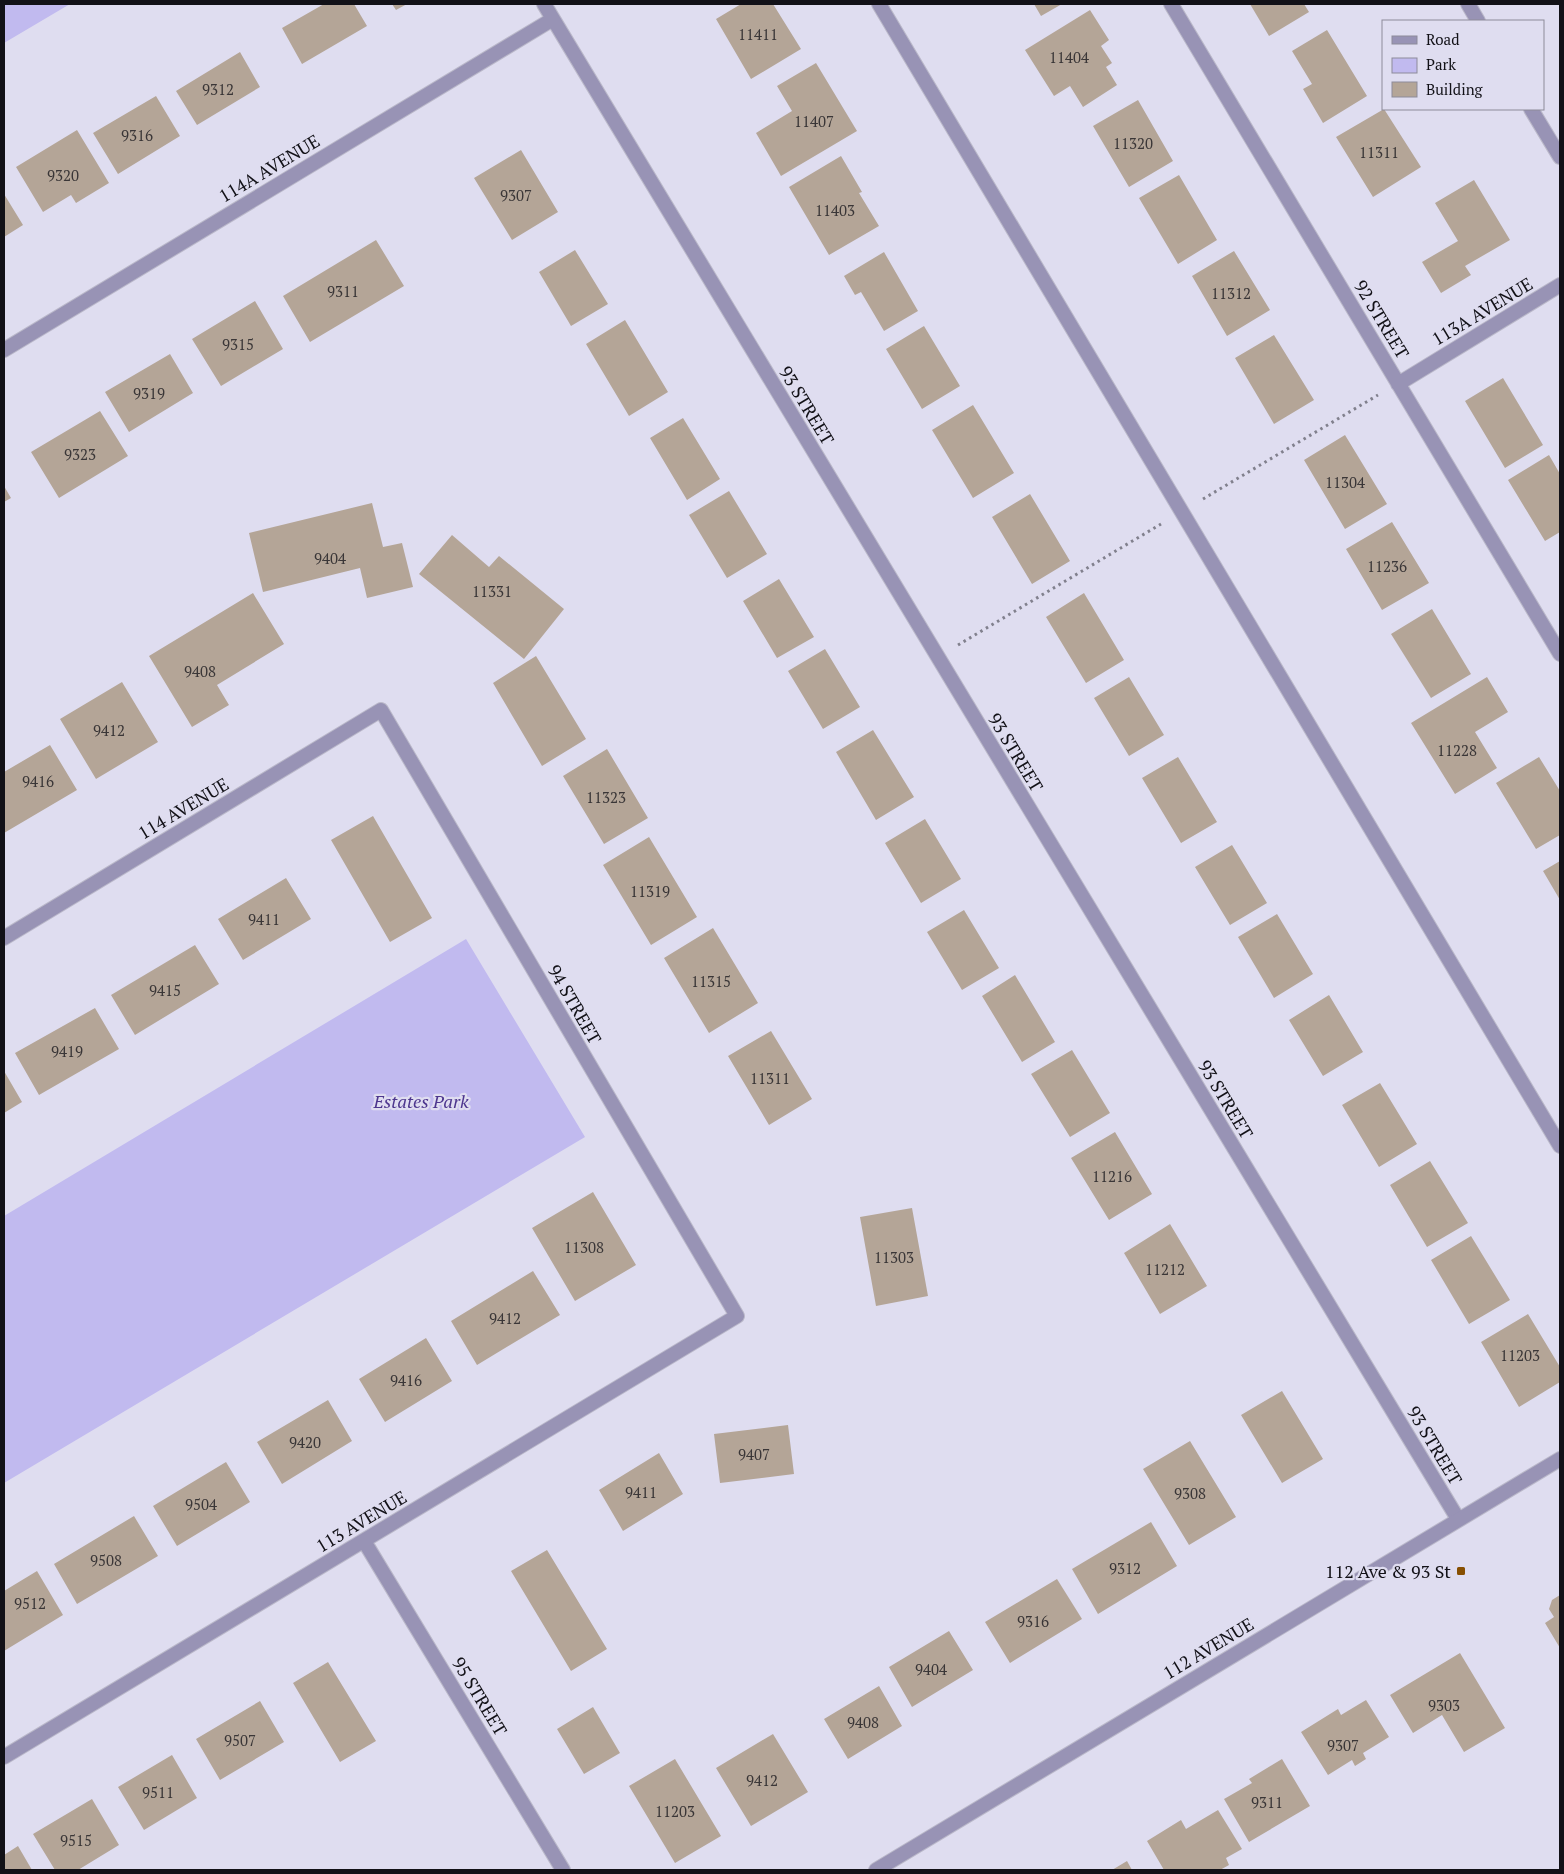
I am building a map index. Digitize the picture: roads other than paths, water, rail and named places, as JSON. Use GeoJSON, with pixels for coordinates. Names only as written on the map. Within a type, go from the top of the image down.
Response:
{"type":"FeatureCollection","features":[{"type":"Feature","properties":{"kind":"street","name":"93 STREET"},"geometry":{"type":"LineString","coordinates":[[544,4],[1458,1519]]}},
{"type":"Feature","properties":{"kind":"street"},"geometry":{"type":"LineString","coordinates":[[878,4],[1560,1146]]}},
{"type":"Feature","properties":{"kind":"street","name":"92 STREET"},"geometry":{"type":"LineString","coordinates":[[1171,4],[1560,654]]}},
{"type":"Feature","properties":{"kind":"street"},"geometry":{"type":"LineString","coordinates":[[1468,4],[1477,20]]}},
{"type":"Feature","properties":{"kind":"street","name":"114A AVENUE"},"geometry":{"type":"LineString","coordinates":[[4,350],[553,19]]}},
{"type":"Feature","properties":{"kind":"street"},"geometry":{"type":"LineString","coordinates":[[1532,110],[1560,157]]}},
{"type":"Feature","properties":{"kind":"street","name":"113A AVENUE"},"geometry":{"type":"LineString","coordinates":[[1398,384],[1560,285]]}},
{"type":"Feature","properties":{"kind":"street","name":"114 AVENUE"},"geometry":{"type":"LineString","coordinates":[[4,938],[381,710]]}},
{"type":"Feature","properties":{"kind":"street","name":"94 STREET"},"geometry":{"type":"LineString","coordinates":[[381,710],[737,1316]]}},
{"type":"Feature","properties":{"kind":"street","name":"113 AVENUE"},"geometry":{"type":"LineString","coordinates":[[4,1757],[737,1316]]}},
{"type":"Feature","properties":{"kind":"street","name":"112 AVENUE"},"geometry":{"type":"LineString","coordinates":[[876,1870],[1560,1459]]}},
{"type":"Feature","properties":{"kind":"street","name":"95 STREET"},"geometry":{"type":"LineString","coordinates":[[364,1541],[563,1870]]}},
{"type":"Feature","properties":{"kind":"place","name":"112 Ave & 93 St"},"geometry":{"type":"Point","coordinates":[1461,1571]}},
{"type":"Feature","properties":{"kind":"park label","name":"Estates Park"},"geometry":{"type":"Point","coordinates":[421,1101]}}]}
